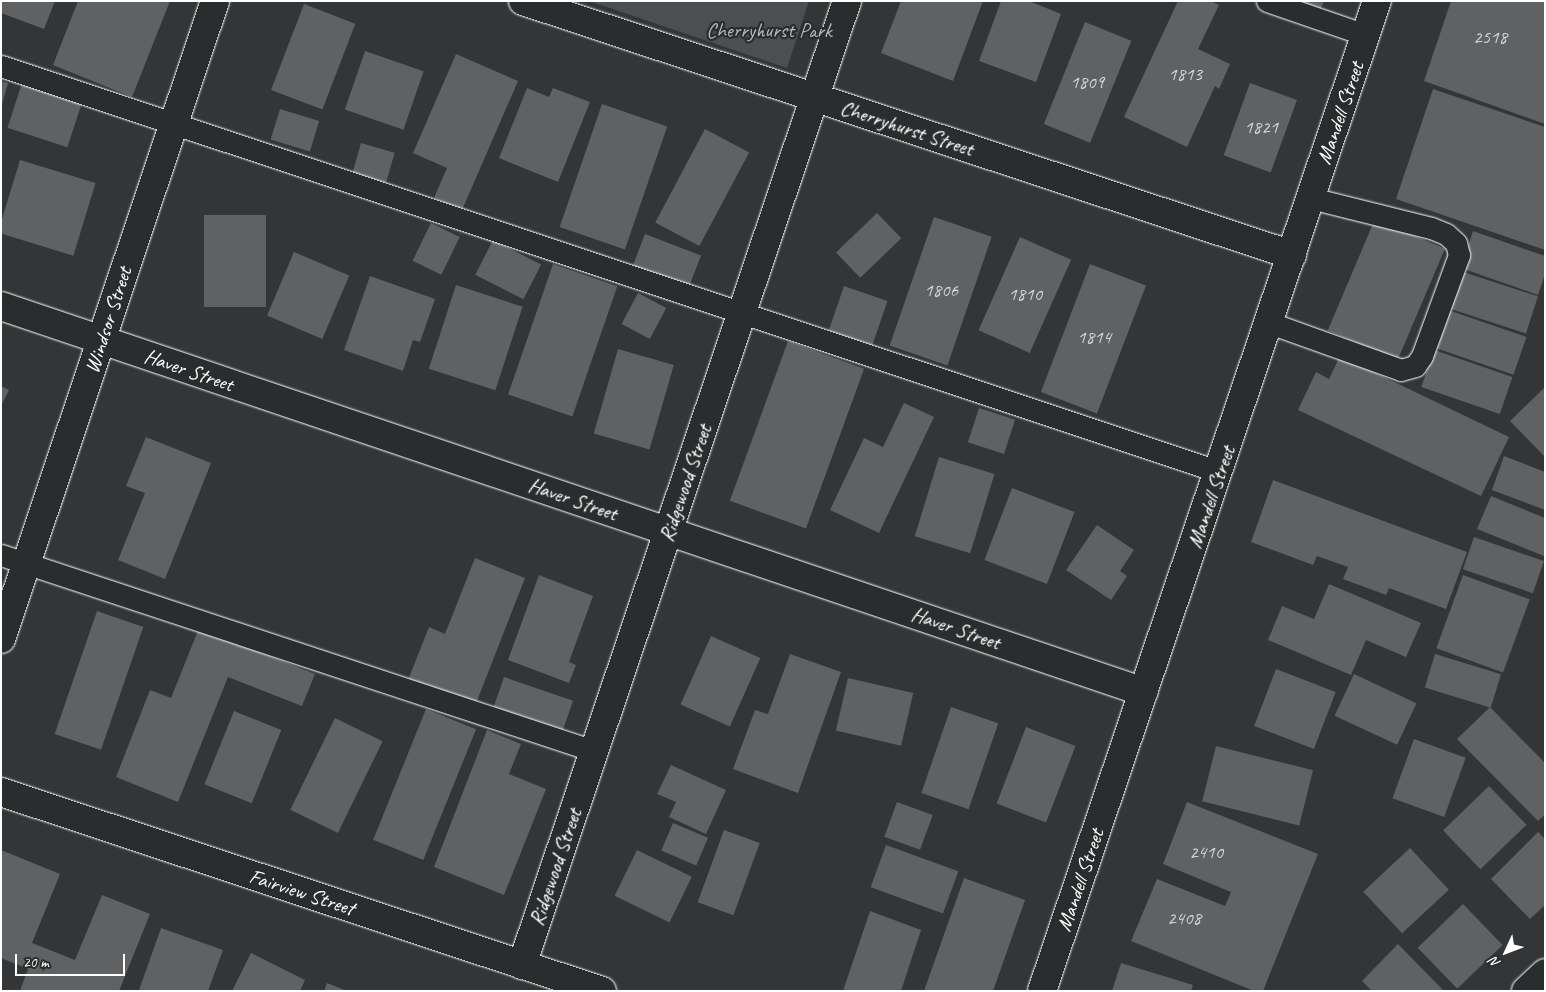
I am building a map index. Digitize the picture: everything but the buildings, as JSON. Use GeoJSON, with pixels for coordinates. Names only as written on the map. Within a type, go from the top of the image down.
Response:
{"type":"FeatureCollection","features":[{"type":"Feature","properties":{"kind":"street","name":"Windsor Street"},"geometry":{"type":"LineString","coordinates":[[1,639],[214,1]]}},
{"type":"Feature","properties":{"kind":"street","name":"Cherryhurst Street"},"geometry":{"type":"LineString","coordinates":[[523,1],[1292,255]]}},
{"type":"Feature","properties":{"kind":"street","name":"Ridgewood Street"},"geometry":{"type":"LineString","coordinates":[[522,965],[847,1]]}},
{"type":"Feature","properties":{"kind":"street","name":"Mandell Street"},"geometry":{"type":"LineString","coordinates":[[1042,991],[1220,472],[1377,1]]}},
{"type":"Feature","properties":{"kind":"street","name":"Haver Street"},"geometry":{"type":"LineString","coordinates":[[1,306],[1144,692]]}},
{"type":"Feature","properties":{"kind":"street","name":"Fairview Street"},"geometry":{"type":"LineString","coordinates":[[1,792],[602,991]]}},
{"type":"Feature","properties":{"kind":"street"},"geometry":{"type":"LineString","coordinates":[[1526,991],[1545,973]]}},
{"type":"Feature","properties":{"kind":"lane"},"geometry":{"type":"LineString","coordinates":[[1267,1],[1366,35]]}},
{"type":"Feature","properties":{"kind":"lane"},"geometry":{"type":"LineString","coordinates":[[1,66],[1220,472]]}},
{"type":"Feature","properties":{"kind":"lane"},"geometry":{"type":"LineString","coordinates":[[1270,323],[1401,370],[1414,366],[1422,356],[1459,255],[1456,243],[1439,231],[1311,198]]}},
{"type":"Feature","properties":{"kind":"lane"},"geometry":{"type":"LineString","coordinates":[[1,555],[594,751]]}},
{"type":"Feature","properties":{"kind":"green space","name":"Cherryhurst Park"},"geometry":{"type":"Polygon","coordinates":[[[589,1],[809,1],[787,68],[589,1]]]}}]}
